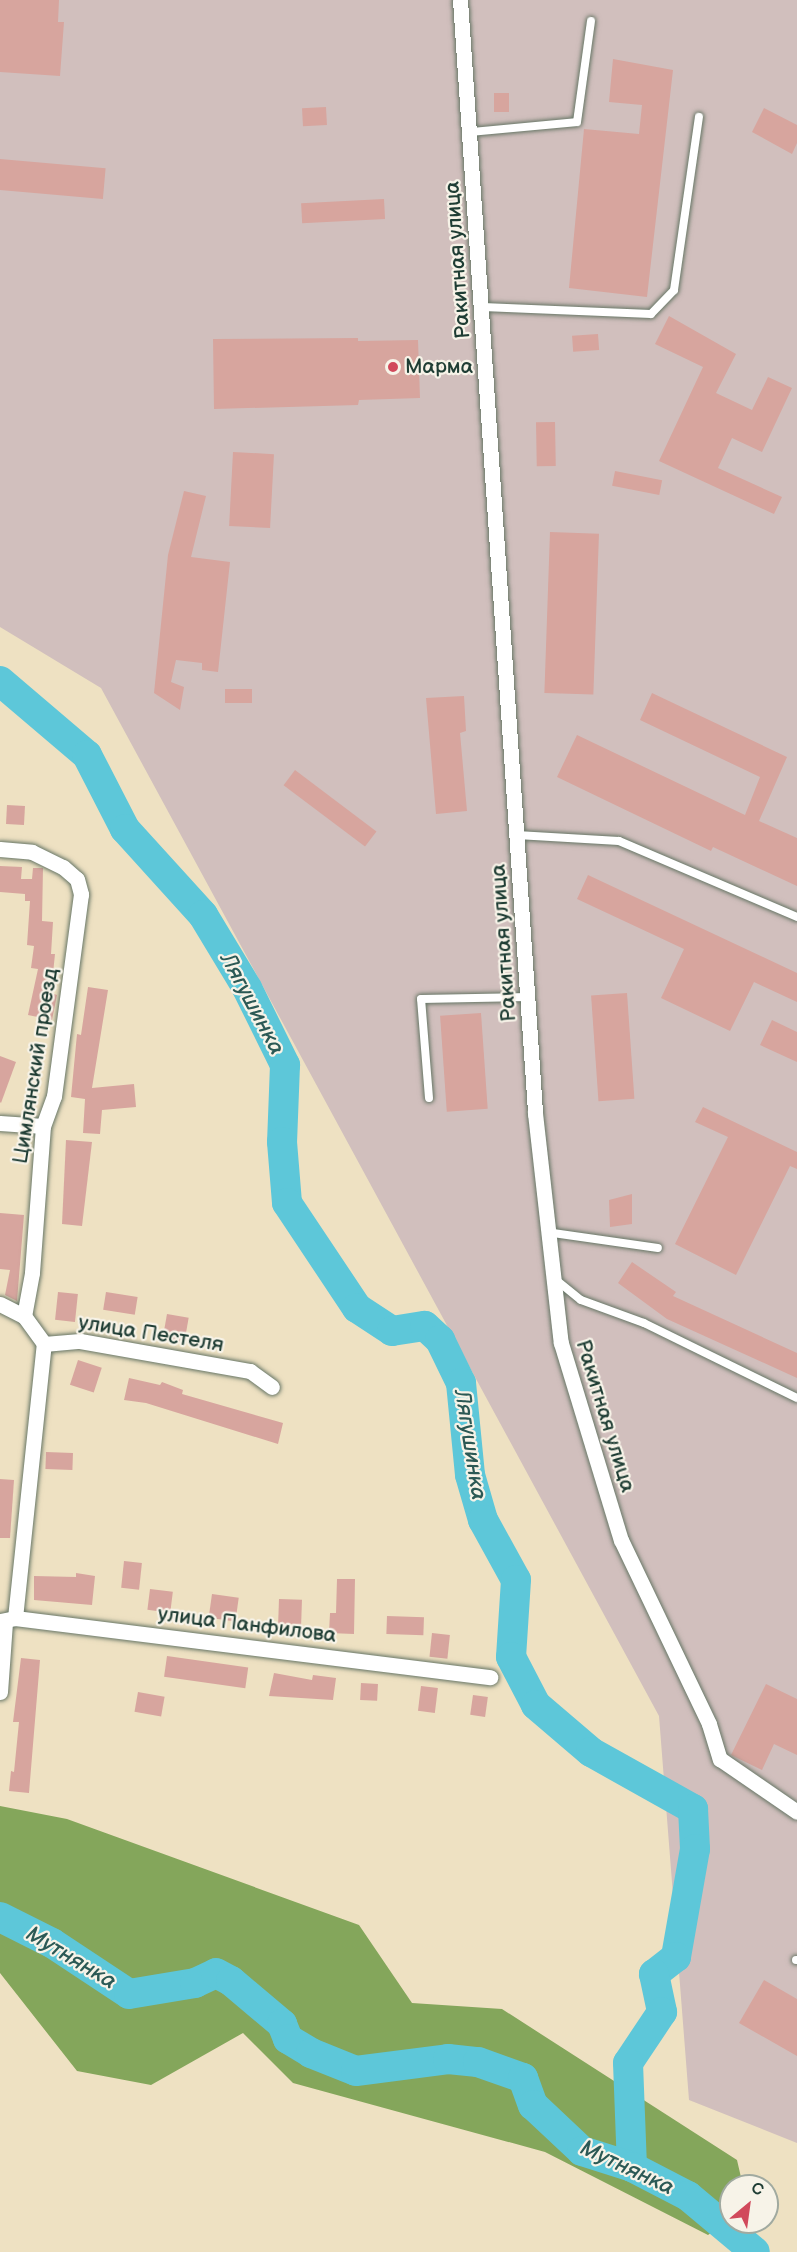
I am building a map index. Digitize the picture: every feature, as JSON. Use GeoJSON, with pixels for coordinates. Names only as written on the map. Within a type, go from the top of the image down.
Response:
{"type":"FeatureCollection","features":[{"type":"Feature","properties":{"kind":"street","name":"Ракитная улица"},"geometry":{"type":"LineString","coordinates":[[460,0],[546,1232],[561,1343],[621,1540],[709,1724],[720,1759],[797,1812]]}},
{"type":"Feature","properties":{"kind":"street","name":"Цимлянский проезд"},"geometry":{"type":"LineString","coordinates":[[0,849],[32,852],[63,867],[77,879],[81,894],[54,1096],[43,1126],[32,1273],[24,1316]]}},
{"type":"Feature","properties":{"kind":"street"},"geometry":{"type":"LineString","coordinates":[[0,1123],[43,1126]]}},
{"type":"Feature","properties":{"kind":"street"},"geometry":{"type":"LineString","coordinates":[[0,1304],[24,1316],[44,1344],[7,1620],[0,1692]]}},
{"type":"Feature","properties":{"kind":"street","name":"улица Пестеля"},"geometry":{"type":"LineString","coordinates":[[44,1344],[80,1341],[250,1371],[272,1386]]}},
{"type":"Feature","properties":{"kind":"street","name":"улица Панфилова"},"geometry":{"type":"LineString","coordinates":[[7,1620],[490,1677]]}},
{"type":"Feature","properties":{"kind":"lane"},"geometry":{"type":"LineString","coordinates":[[471,132],[577,122],[591,21]]}},
{"type":"Feature","properties":{"kind":"lane"},"geometry":{"type":"LineString","coordinates":[[483,307],[651,314],[674,290],[699,117]]}},
{"type":"Feature","properties":{"kind":"lane"},"geometry":{"type":"LineString","coordinates":[[517,836],[619,841],[797,917]]}},
{"type":"Feature","properties":{"kind":"lane"},"geometry":{"type":"LineString","coordinates":[[429,1098],[421,999],[530,997]]}},
{"type":"Feature","properties":{"kind":"lane"},"geometry":{"type":"LineString","coordinates":[[546,1232],[658,1248]]}},
{"type":"Feature","properties":{"kind":"lane"},"geometry":{"type":"LineString","coordinates":[[552,1276],[581,1300],[644,1323],[797,1398]]}},
{"type":"Feature","properties":{"kind":"shaded area"},"geometry":{"type":"Polygon","coordinates":[[[0,0],[797,0],[797,2143],[689,2100],[659,1716],[101,688],[0,627],[0,0]]]}},
{"type":"Feature","properties":{"kind":"green space"},"geometry":{"type":"Polygon","coordinates":[[[0,1806],[67,1819],[359,1925],[412,2003],[502,2009],[737,2160],[740,2174],[719,2174],[719,2227],[708,2235],[545,2152],[293,2083],[243,2033],[151,2085],[77,2071],[0,1973],[0,1806]]]}},
{"type":"Feature","properties":{"kind":"building"},"geometry":{"type":"Polygon","coordinates":[[[0,0],[59,0],[58,22],[64,22],[60,76],[0,72],[0,0]]]}},
{"type":"Feature","properties":{"kind":"building"},"geometry":{"type":"Polygon","coordinates":[[[613,59],[673,70],[647,297],[569,288],[584,129],[639,134],[642,105],[609,102],[613,59]]]}},
{"type":"Feature","properties":{"kind":"building"},"geometry":{"type":"Polygon","coordinates":[[[494,93],[509,93],[509,112],[494,112],[494,93]]]}},
{"type":"Feature","properties":{"kind":"building"},"geometry":{"type":"Polygon","coordinates":[[[326,107],[327,125],[303,126],[302,108],[326,107]]]}},
{"type":"Feature","properties":{"kind":"building"},"geometry":{"type":"Polygon","coordinates":[[[764,108],[797,125],[797,143],[792,154],[752,132],[764,108]]]}},
{"type":"Feature","properties":{"kind":"building"},"geometry":{"type":"Polygon","coordinates":[[[0,159],[106,168],[103,199],[0,190],[0,159]]]}},
{"type":"Feature","properties":{"kind":"building"},"geometry":{"type":"Polygon","coordinates":[[[384,199],[385,219],[302,223],[301,203],[384,199]]]}},
{"type":"Feature","properties":{"kind":"building"},"geometry":{"type":"Polygon","coordinates":[[[669,316],[736,354],[716,393],[752,410],[768,377],[792,388],[762,452],[732,438],[718,468],[782,497],[774,514],[659,461],[703,367],[655,344],[669,316]]]}},
{"type":"Feature","properties":{"kind":"building"},"geometry":{"type":"Polygon","coordinates":[[[598,334],[599,350],[573,352],[572,336],[598,334]]]}},
{"type":"Feature","properties":{"kind":"building"},"geometry":{"type":"Polygon","coordinates":[[[358,338],[358,341],[418,340],[420,398],[359,400],[358,405],[214,409],[213,339],[358,338]]]}},
{"type":"Feature","properties":{"kind":"building"},"geometry":{"type":"Polygon","coordinates":[[[536,422],[555,422],[556,466],[537,466],[536,422]]]}},
{"type":"Feature","properties":{"kind":"building"},"geometry":{"type":"Polygon","coordinates":[[[233,452],[274,454],[270,528],[229,526],[233,452]]]}},
{"type":"Feature","properties":{"kind":"building"},"geometry":{"type":"Polygon","coordinates":[[[615,471],[662,480],[659,495],[612,486],[615,471]]]}},
{"type":"Feature","properties":{"kind":"building"},"geometry":{"type":"Polygon","coordinates":[[[184,491],[206,496],[191,557],[230,562],[218,672],[202,670],[202,663],[176,660],[171,682],[184,687],[180,710],[154,693],[168,555],[184,491]]]}},
{"type":"Feature","properties":{"kind":"building"},"geometry":{"type":"Polygon","coordinates":[[[550,532],[599,534],[593,695],[544,693],[550,532]]]}},
{"type":"Feature","properties":{"kind":"building"},"geometry":{"type":"Polygon","coordinates":[[[225,689],[252,689],[252,703],[225,703],[225,689]]]}},
{"type":"Feature","properties":{"kind":"building"},"geometry":{"type":"Polygon","coordinates":[[[652,693],[787,757],[759,821],[797,838],[797,886],[713,847],[711,851],[557,777],[577,735],[745,815],[760,777],[640,720],[652,693]]]}},
{"type":"Feature","properties":{"kind":"building"},"geometry":{"type":"Polygon","coordinates":[[[464,696],[466,731],[460,733],[467,811],[436,814],[426,698],[464,696]]]}},
{"type":"Feature","properties":{"kind":"building"},"geometry":{"type":"Polygon","coordinates":[[[295,770],[376,831],[365,847],[284,785],[295,770]]]}},
{"type":"Feature","properties":{"kind":"building"},"geometry":{"type":"Polygon","coordinates":[[[7,805],[25,806],[24,825],[6,824],[7,805]]]}},
{"type":"Feature","properties":{"kind":"building"},"geometry":{"type":"Polygon","coordinates":[[[0,866],[22,867],[21,879],[32,879],[33,868],[43,868],[42,921],[53,922],[51,954],[55,954],[51,993],[57,995],[52,1020],[28,1015],[38,969],[31,968],[34,946],[27,945],[30,901],[25,901],[25,894],[0,892],[0,866]]]}},
{"type":"Feature","properties":{"kind":"building"},"geometry":{"type":"Polygon","coordinates":[[[588,875],[797,973],[797,1002],[754,982],[730,1031],[661,998],[684,949],[577,899],[588,875]]]}},
{"type":"Feature","properties":{"kind":"building"},"geometry":{"type":"Polygon","coordinates":[[[88,987],[108,990],[92,1088],[134,1084],[136,1107],[102,1110],[100,1134],[83,1133],[85,1099],[71,1097],[77,1034],[81,1035],[88,987]]]}},
{"type":"Feature","properties":{"kind":"building"},"geometry":{"type":"Polygon","coordinates":[[[627,993],[634,1099],[598,1101],[591,996],[627,993]]]}},
{"type":"Feature","properties":{"kind":"building"},"geometry":{"type":"Polygon","coordinates":[[[481,1013],[488,1109],[447,1112],[440,1016],[481,1013]]]}},
{"type":"Feature","properties":{"kind":"building"},"geometry":{"type":"Polygon","coordinates":[[[772,1020],[797,1032],[797,1062],[760,1045],[772,1020]]]}},
{"type":"Feature","properties":{"kind":"building"},"geometry":{"type":"Polygon","coordinates":[[[0,1056],[16,1062],[1,1103],[0,1102],[0,1056]]]}},
{"type":"Feature","properties":{"kind":"building"},"geometry":{"type":"Polygon","coordinates":[[[703,1107],[797,1152],[797,1169],[790,1166],[736,1275],[675,1244],[728,1137],[695,1122],[703,1107]]]}},
{"type":"Feature","properties":{"kind":"building"},"geometry":{"type":"Polygon","coordinates":[[[66,1140],[92,1142],[82,1226],[62,1224],[66,1140]]]}},
{"type":"Feature","properties":{"kind":"building"},"geometry":{"type":"Polygon","coordinates":[[[632,1194],[632,1224],[610,1227],[609,1200],[632,1194]]]}},
{"type":"Feature","properties":{"kind":"building"},"geometry":{"type":"Polygon","coordinates":[[[0,1213],[24,1215],[17,1301],[5,1295],[10,1270],[0,1269],[0,1213]]]}},
{"type":"Feature","properties":{"kind":"building"},"geometry":{"type":"Polygon","coordinates":[[[632,1262],[676,1292],[673,1296],[797,1353],[797,1378],[667,1319],[618,1283],[632,1262]]]}},
{"type":"Feature","properties":{"kind":"building"},"geometry":{"type":"Polygon","coordinates":[[[58,1292],[78,1294],[75,1322],[55,1320],[58,1292]]]}},
{"type":"Feature","properties":{"kind":"building"},"geometry":{"type":"Polygon","coordinates":[[[106,1292],[138,1297],[135,1315],[103,1310],[106,1292]]]}},
{"type":"Feature","properties":{"kind":"building"},"geometry":{"type":"Polygon","coordinates":[[[167,1314],[189,1318],[184,1342],[163,1339],[167,1314]]]}},
{"type":"Feature","properties":{"kind":"building"},"geometry":{"type":"Polygon","coordinates":[[[78,1360],[102,1368],[94,1392],[70,1385],[78,1360]]]}},
{"type":"Feature","properties":{"kind":"building"},"geometry":{"type":"Polygon","coordinates":[[[129,1378],[160,1385],[162,1382],[183,1390],[182,1394],[283,1423],[278,1444],[146,1403],[124,1400],[129,1378]]]}},
{"type":"Feature","properties":{"kind":"building"},"geometry":{"type":"Polygon","coordinates":[[[46,1452],[73,1453],[72,1470],[45,1469],[46,1452]]]}},
{"type":"Feature","properties":{"kind":"building"},"geometry":{"type":"Polygon","coordinates":[[[0,1479],[14,1480],[10,1538],[0,1538],[0,1479]]]}},
{"type":"Feature","properties":{"kind":"building"},"geometry":{"type":"Polygon","coordinates":[[[124,1561],[142,1563],[139,1590],[121,1588],[124,1561]]]}},
{"type":"Feature","properties":{"kind":"building"},"geometry":{"type":"Polygon","coordinates":[[[76,1573],[95,1576],[92,1605],[34,1600],[34,1576],[76,1577],[76,1573]]]}},
{"type":"Feature","properties":{"kind":"building"},"geometry":{"type":"Polygon","coordinates":[[[337,1579],[355,1579],[354,1634],[329,1633],[330,1613],[336,1613],[337,1579]]]}},
{"type":"Feature","properties":{"kind":"building"},"geometry":{"type":"Polygon","coordinates":[[[150,1589],[173,1592],[170,1613],[147,1610],[150,1589]]]}},
{"type":"Feature","properties":{"kind":"building"},"geometry":{"type":"Polygon","coordinates":[[[212,1594],[239,1598],[235,1622],[209,1618],[212,1594]]]}},
{"type":"Feature","properties":{"kind":"building"},"geometry":{"type":"Polygon","coordinates":[[[279,1599],[302,1600],[301,1625],[278,1624],[279,1599]]]}},
{"type":"Feature","properties":{"kind":"building"},"geometry":{"type":"Polygon","coordinates":[[[387,1616],[424,1617],[423,1635],[386,1634],[387,1616]]]}},
{"type":"Feature","properties":{"kind":"building"},"geometry":{"type":"Polygon","coordinates":[[[432,1633],[450,1635],[447,1659],[429,1657],[432,1633]]]}},
{"type":"Feature","properties":{"kind":"building"},"geometry":{"type":"Polygon","coordinates":[[[167,1656],[248,1667],[245,1688],[164,1677],[167,1656]]]}},
{"type":"Feature","properties":{"kind":"building"},"geometry":{"type":"Polygon","coordinates":[[[21,1658],[40,1660],[29,1793],[9,1791],[11,1771],[14,1772],[19,1722],[13,1722],[21,1658]]]}},
{"type":"Feature","properties":{"kind":"building"},"geometry":{"type":"Polygon","coordinates":[[[274,1673],[312,1680],[313,1675],[336,1678],[333,1700],[269,1696],[274,1673]]]}},
{"type":"Feature","properties":{"kind":"building"},"geometry":{"type":"Polygon","coordinates":[[[361,1683],[378,1684],[377,1701],[360,1700],[361,1683]]]}},
{"type":"Feature","properties":{"kind":"building"},"geometry":{"type":"Polygon","coordinates":[[[766,1684],[797,1699],[797,1755],[774,1744],[762,1770],[731,1755],[766,1684]]]}},
{"type":"Feature","properties":{"kind":"building"},"geometry":{"type":"Polygon","coordinates":[[[421,1686],[438,1688],[435,1713],[418,1711],[421,1686]]]}},
{"type":"Feature","properties":{"kind":"building"},"geometry":{"type":"Polygon","coordinates":[[[138,1692],[165,1697],[161,1716],[135,1712],[138,1692]]]}},
{"type":"Feature","properties":{"kind":"building"},"geometry":{"type":"Polygon","coordinates":[[[473,1695],[488,1697],[485,1717],[470,1715],[473,1695]]]}},
{"type":"Feature","properties":{"kind":"building"},"geometry":{"type":"Polygon","coordinates":[[[764,1980],[797,1999],[797,2056],[739,2023],[764,1980]]]}},
{"type":"Feature","properties":{"kind":"waterway","name":"Лягушинка"},"geometry":{"type":"LineString","coordinates":[[0,681],[87,755],[125,829],[203,915],[247,988],[285,1065],[282,1142],[287,1203],[357,1308],[392,1331],[425,1326],[440,1340],[461,1383],[470,1475],[483,1520],[516,1580],[511,1657],[536,1705],[591,1752],[693,1809],[695,1849],[676,1957],[654,1974],[662,2012],[628,2063],[632,2167]]}},
{"type":"Feature","properties":{"kind":"waterway","name":"Мутнянка"},"geometry":{"type":"LineString","coordinates":[[0,1917],[52,1943],[129,1994],[195,1983],[216,1973],[231,1981],[282,2024],[288,2039],[311,2053],[356,2071],[448,2059],[478,2062],[523,2078],[533,2105],[582,2151],[632,2167],[688,2196],[755,2252]]}},
{"type":"Feature","properties":{"kind":"place","name":"Марма"},"geometry":{"type":"Point","coordinates":[393,367]}}]}
